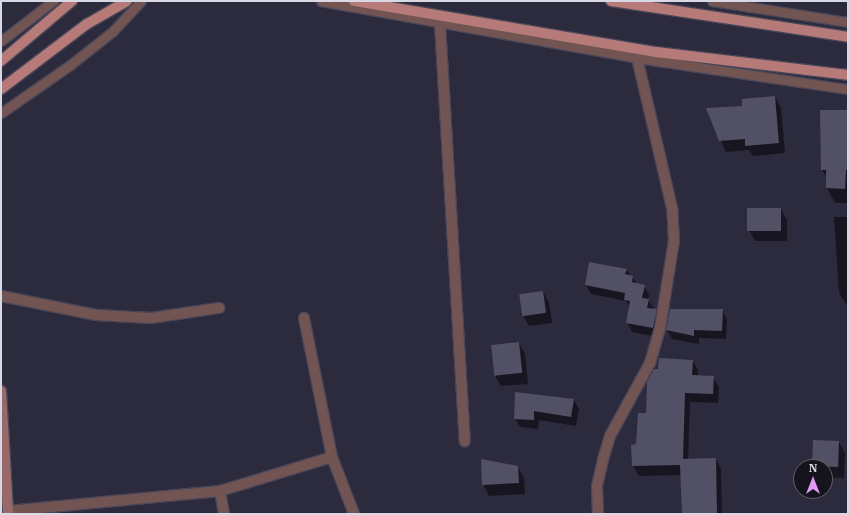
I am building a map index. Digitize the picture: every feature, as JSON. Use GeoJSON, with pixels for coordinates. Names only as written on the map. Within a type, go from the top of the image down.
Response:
{"type":"FeatureCollection","features":[{"type":"Feature","properties":{"kind":"main road"},"geometry":{"type":"LineString","coordinates":[[1,60],[72,1]]}},
{"type":"Feature","properties":{"kind":"main road"},"geometry":{"type":"LineString","coordinates":[[1,89],[87,24],[127,1]]}},
{"type":"Feature","properties":{"kind":"main road"},"geometry":{"type":"LineString","coordinates":[[354,1],[656,52],[848,75]]}},
{"type":"Feature","properties":{"kind":"main road"},"geometry":{"type":"LineString","coordinates":[[611,1],[848,37]]}},
{"type":"Feature","properties":{"kind":"street"},"geometry":{"type":"LineString","coordinates":[[440,24],[465,441]]}},
{"type":"Feature","properties":{"kind":"street"},"geometry":{"type":"LineString","coordinates":[[598,514],[597,486],[610,436],[650,363],[660,328],[674,241],[672,208],[637,58]]}},
{"type":"Feature","properties":{"kind":"street"},"geometry":{"type":"LineString","coordinates":[[1,296],[96,315],[143,317],[219,308]]}},
{"type":"Feature","properties":{"kind":"street"},"geometry":{"type":"LineString","coordinates":[[304,318],[332,457],[354,514]]}},
{"type":"Feature","properties":{"kind":"street"},"geometry":{"type":"LineString","coordinates":[[1,391],[8,513],[220,490],[332,457]]}},
{"type":"Feature","properties":{"kind":"street"},"geometry":{"type":"LineString","coordinates":[[220,490],[224,514]]}},
{"type":"Feature","properties":{"kind":"lane"},"geometry":{"type":"LineString","coordinates":[[1,41],[53,1]]}},
{"type":"Feature","properties":{"kind":"lane"},"geometry":{"type":"LineString","coordinates":[[1,114],[70,66],[113,31],[141,1]]}},
{"type":"Feature","properties":{"kind":"lane"},"geometry":{"type":"LineString","coordinates":[[321,1],[440,24],[637,58],[848,89]]}},
{"type":"Feature","properties":{"kind":"lane"},"geometry":{"type":"LineString","coordinates":[[712,1],[848,22]]}},
{"type":"Feature","properties":{"kind":"building"},"geometry":{"type":"Polygon","coordinates":[[[775,96],[779,143],[745,146],[745,139],[719,141],[706,108],[742,106],[742,99],[775,96]]]}},
{"type":"Feature","properties":{"kind":"building"},"geometry":{"type":"Polygon","coordinates":[[[820,110],[848,110],[848,170],[846,170],[845,189],[826,188],[826,170],[821,170],[820,110]]]}},
{"type":"Feature","properties":{"kind":"building"},"geometry":{"type":"Polygon","coordinates":[[[747,208],[781,208],[781,231],[747,231],[747,208]]]}},
{"type":"Feature","properties":{"kind":"building"},"geometry":{"type":"Polygon","coordinates":[[[589,262],[627,269],[625,274],[633,276],[632,282],[645,285],[642,298],[649,299],[647,308],[657,309],[653,328],[626,323],[630,301],[624,300],[625,293],[585,285],[589,262]]]}},
{"type":"Feature","properties":{"kind":"building"},"geometry":{"type":"Polygon","coordinates":[[[543,291],[546,313],[522,316],[519,294],[543,291]]]}},
{"type":"Feature","properties":{"kind":"building"},"geometry":{"type":"Polygon","coordinates":[[[670,309],[723,309],[722,331],[694,330],[694,336],[666,330],[670,309]]]}},
{"type":"Feature","properties":{"kind":"building"},"geometry":{"type":"Polygon","coordinates":[[[519,342],[522,373],[494,376],[491,345],[519,342]]]}},
{"type":"Feature","properties":{"kind":"building"},"geometry":{"type":"Polygon","coordinates":[[[659,358],[693,360],[692,375],[714,376],[713,394],[685,393],[683,459],[716,458],[717,514],[682,514],[680,465],[632,466],[631,445],[636,444],[638,413],[646,413],[647,382],[654,369],[658,369],[659,358]]]}},
{"type":"Feature","properties":{"kind":"building"},"geometry":{"type":"Polygon","coordinates":[[[515,392],[574,399],[571,417],[534,411],[534,420],[514,419],[515,392]]]}},
{"type":"Feature","properties":{"kind":"building"},"geometry":{"type":"Polygon","coordinates":[[[813,440],[839,441],[838,467],[833,467],[833,459],[812,459],[813,440]]]}},
{"type":"Feature","properties":{"kind":"building"},"geometry":{"type":"Polygon","coordinates":[[[481,459],[518,466],[519,483],[482,485],[481,459]]]}}]}
